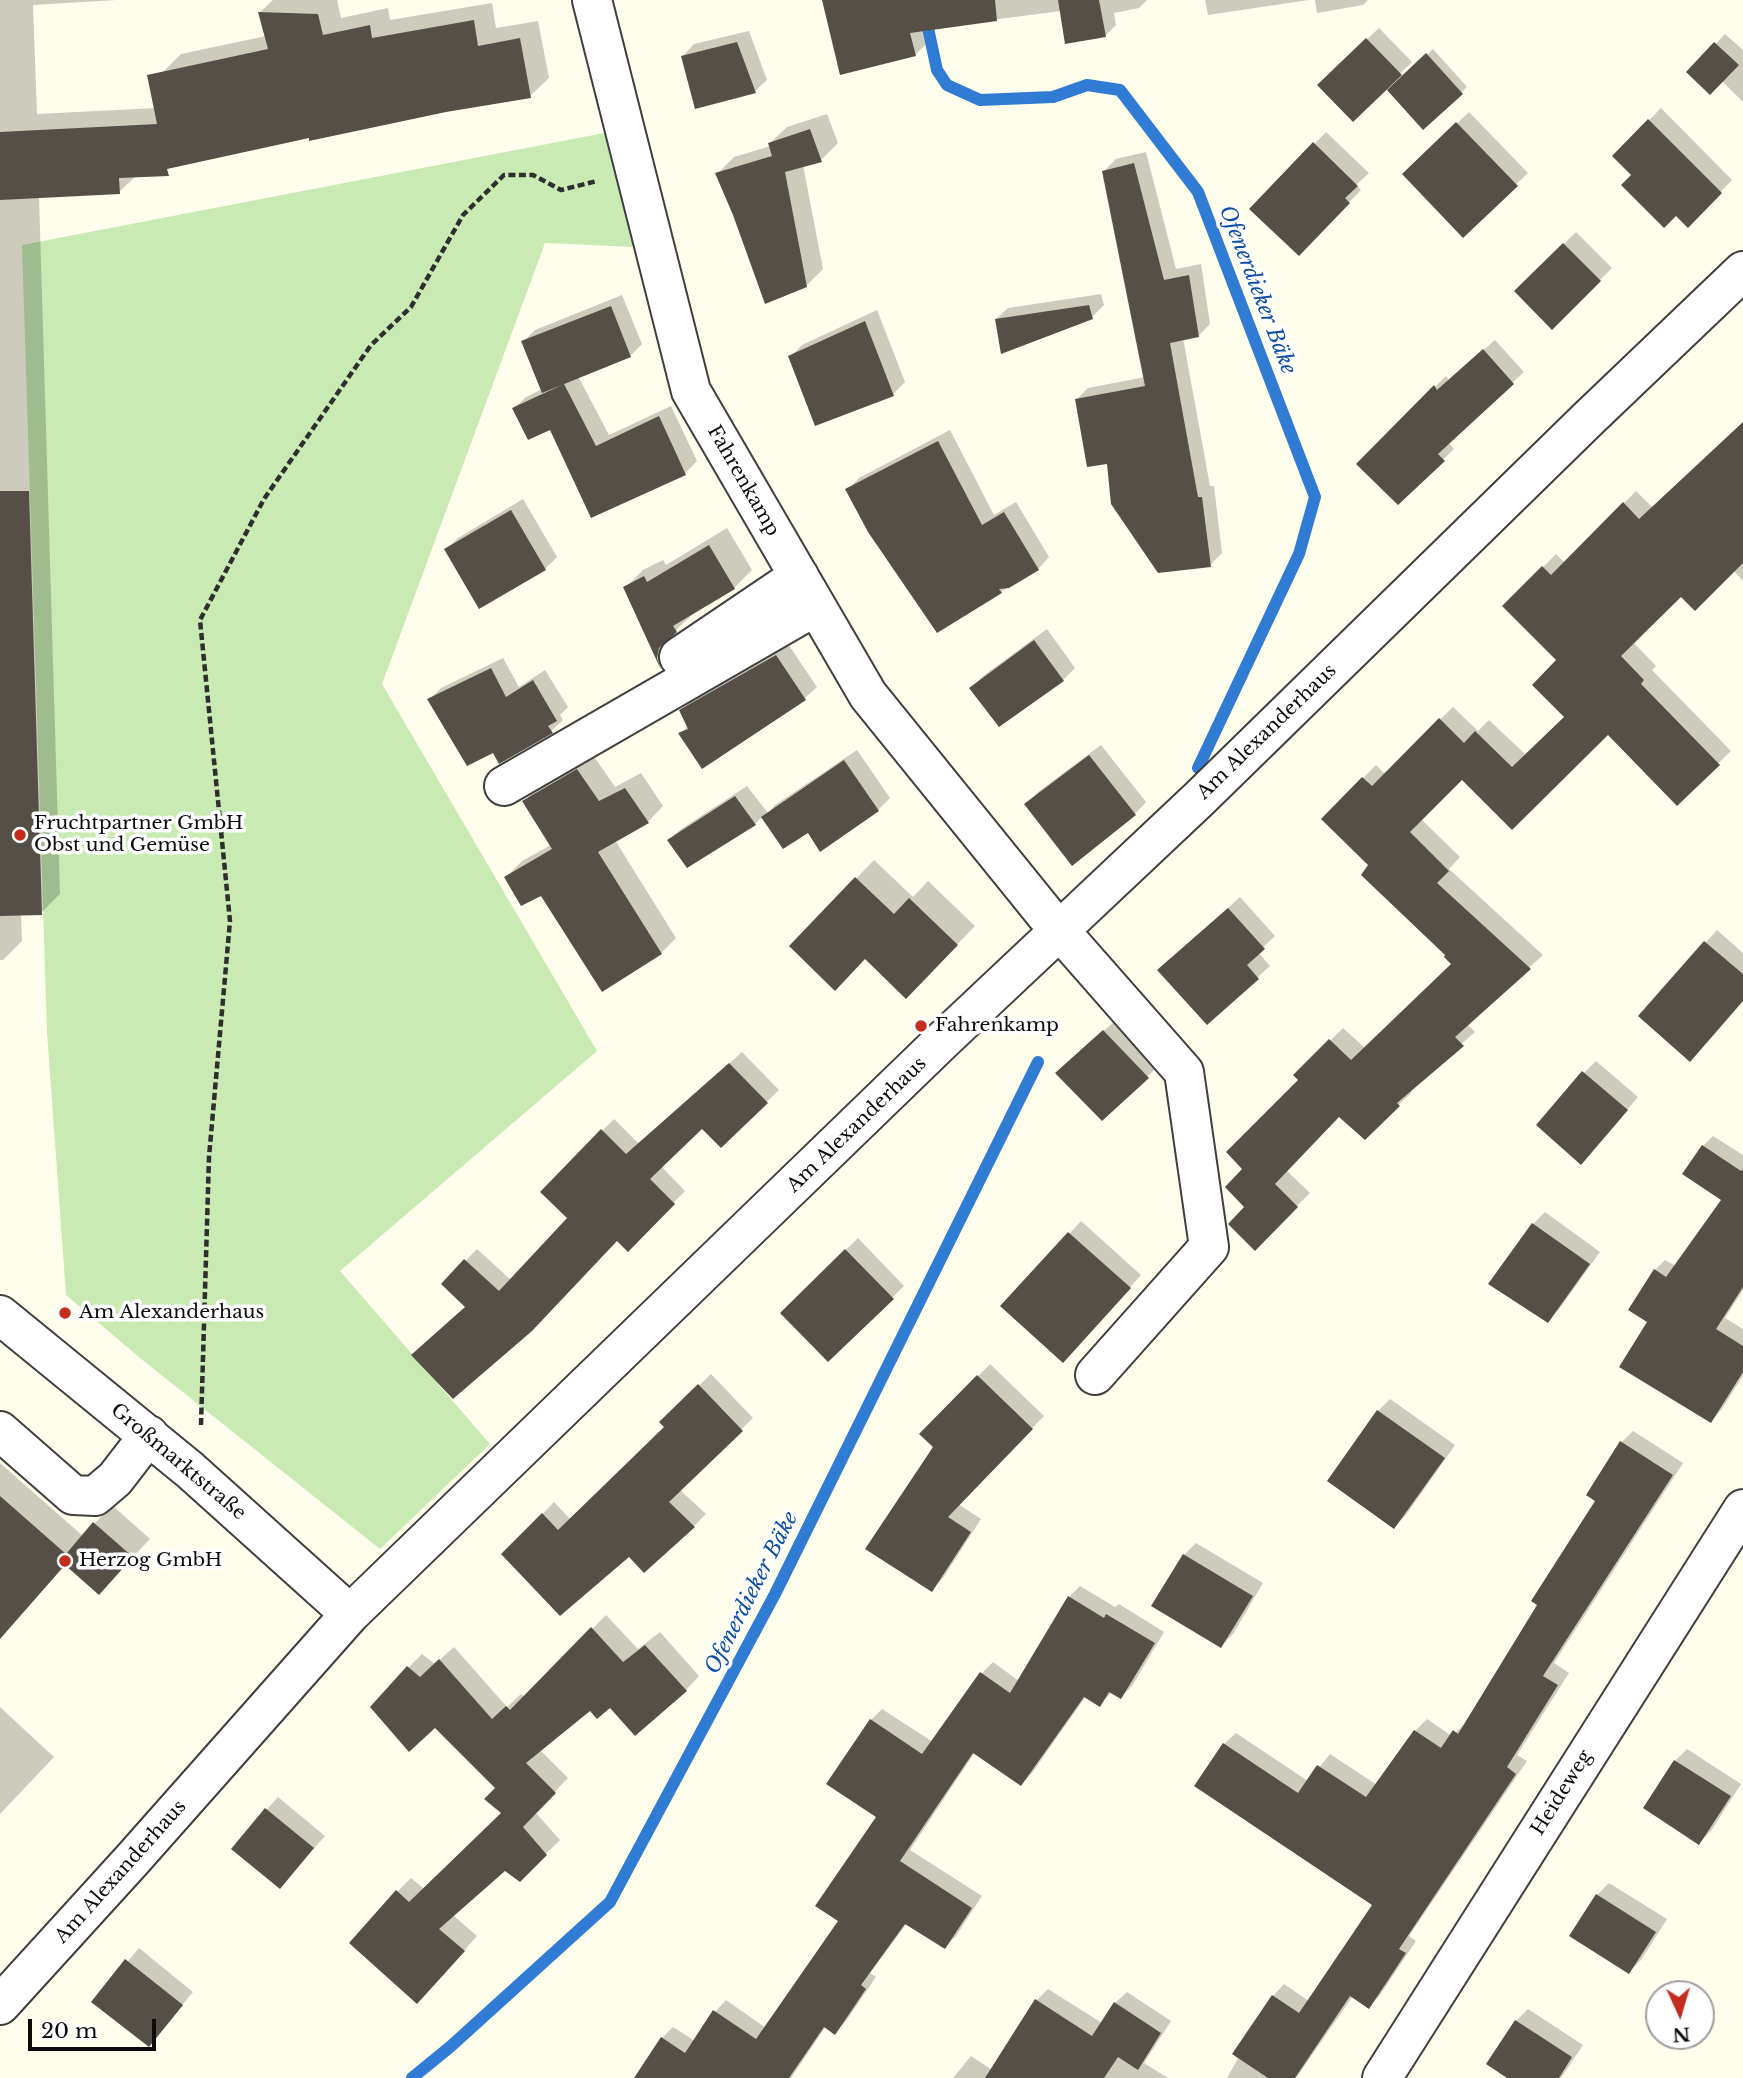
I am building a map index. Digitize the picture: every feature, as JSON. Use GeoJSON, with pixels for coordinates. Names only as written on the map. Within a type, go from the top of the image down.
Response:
{"type":"FeatureCollection","features":[{"type":"Feature","properties":{"kind":"street","name":"Fahrenkamp"},"geometry":{"type":"LineString","coordinates":[[593,0],[691,391],[868,695],[1058,930],[1184,1072],[1209,1247],[1094,1375]]}},
{"type":"Feature","properties":{"kind":"street","name":"Am Alexanderhaus"},"geometry":{"type":"LineString","coordinates":[[0,2005],[350,1614],[1058,930],[1199,799],[1743,271]]}},
{"type":"Feature","properties":{"kind":"street"},"geometry":{"type":"LineString","coordinates":[[531,744],[808,591]]}},
{"type":"Feature","properties":{"kind":"street"},"geometry":{"type":"LineString","coordinates":[[503,786],[808,591]]}},
{"type":"Feature","properties":{"kind":"street","name":"Großmarktstraße"},"geometry":{"type":"LineString","coordinates":[[0,1315],[190,1470],[350,1614]]}},
{"type":"Feature","properties":{"kind":"street"},"geometry":{"type":"LineString","coordinates":[[0,1431],[74,1496],[95,1496],[116,1479],[149,1436]]}},
{"type":"Feature","properties":{"kind":"street","name":"Heideweg"},"geometry":{"type":"LineString","coordinates":[[1382,2078],[1743,1509]]}},
{"type":"Feature","properties":{"kind":"path"},"geometry":{"type":"LineString","coordinates":[[190,1470],[201,1425],[209,1157],[230,921],[200,620],[264,499],[371,345],[411,307],[463,215],[504,175],[533,176],[561,190],[636,173]]}},
{"type":"Feature","properties":{"kind":"green space"},"geometry":{"type":"Polygon","coordinates":[[[625,129],[655,248],[545,243],[382,684],[597,1051],[340,1271],[490,1444],[380,1549],[140,1358],[66,1295],[47,1032],[22,245],[625,129]]]}},
{"type":"Feature","properties":{"kind":"building"},"geometry":{"type":"Polygon","coordinates":[[[822,0],[995,0],[997,21],[910,33],[916,56],[840,75],[822,0]]]}},
{"type":"Feature","properties":{"kind":"building"},"geometry":{"type":"Polygon","coordinates":[[[1058,0],[1099,0],[1106,37],[1065,44],[1058,0]]]}},
{"type":"Feature","properties":{"kind":"building"},"geometry":{"type":"Polygon","coordinates":[[[258,12],[318,14],[323,35],[370,25],[372,38],[474,20],[478,46],[520,38],[531,98],[446,112],[309,141],[309,138],[167,169],[169,176],[119,178],[120,194],[0,200],[0,132],[157,124],[147,75],[268,49],[258,12]]]}},
{"type":"Feature","properties":{"kind":"building"},"geometry":{"type":"Polygon","coordinates":[[[1366,38],[1402,75],[1353,122],[1317,85],[1366,38]]]}},
{"type":"Feature","properties":{"kind":"building"},"geometry":{"type":"Polygon","coordinates":[[[737,42],[756,93],[695,109],[681,56],[737,42]]]}},
{"type":"Feature","properties":{"kind":"building"},"geometry":{"type":"Polygon","coordinates":[[[1714,42],[1739,65],[1710,95],[1686,72],[1714,42]]]}},
{"type":"Feature","properties":{"kind":"building"},"geometry":{"type":"Polygon","coordinates":[[[1426,53],[1463,94],[1423,130],[1387,90],[1426,53]]]}},
{"type":"Feature","properties":{"kind":"building"},"geometry":{"type":"Polygon","coordinates":[[[1648,119],[1722,193],[1688,228],[1676,216],[1664,228],[1621,185],[1631,175],[1612,156],[1648,119]]]}},
{"type":"Feature","properties":{"kind":"building"},"geometry":{"type":"Polygon","coordinates":[[[1456,122],[1518,186],[1463,238],[1402,174],[1456,122]]]}},
{"type":"Feature","properties":{"kind":"building"},"geometry":{"type":"Polygon","coordinates":[[[810,129],[822,162],[785,172],[807,287],[765,304],[715,173],[772,156],[768,143],[810,129]]]}},
{"type":"Feature","properties":{"kind":"building"},"geometry":{"type":"Polygon","coordinates":[[[1313,142],[1358,186],[1345,198],[1350,203],[1299,256],[1249,209],[1313,142]]]}},
{"type":"Feature","properties":{"kind":"building"},"geometry":{"type":"Polygon","coordinates":[[[1134,163],[1164,280],[1189,275],[1199,337],[1170,343],[1198,497],[1202,497],[1211,567],[1158,573],[1111,504],[1107,464],[1087,467],[1075,399],[1145,386],[1102,171],[1134,163]]]}},
{"type":"Feature","properties":{"kind":"building"},"geometry":{"type":"Polygon","coordinates":[[[1563,243],[1601,281],[1552,330],[1514,291],[1563,243]]]}},
{"type":"Feature","properties":{"kind":"building"},"geometry":{"type":"Polygon","coordinates":[[[1089,305],[1093,319],[1001,354],[995,319],[1089,305]]]}},
{"type":"Feature","properties":{"kind":"building"},"geometry":{"type":"Polygon","coordinates":[[[611,306],[631,357],[542,393],[521,341],[611,306]]]}},
{"type":"Feature","properties":{"kind":"building"},"geometry":{"type":"Polygon","coordinates":[[[865,321],[894,396],[815,426],[788,356],[865,321]]]}},
{"type":"Feature","properties":{"kind":"building"},"geometry":{"type":"Polygon","coordinates":[[[1483,349],[1514,384],[1438,454],[1445,461],[1398,505],[1356,464],[1434,385],[1437,390],[1483,349]]]}},
{"type":"Feature","properties":{"kind":"building"},"geometry":{"type":"Polygon","coordinates":[[[564,384],[596,446],[659,416],[686,475],[591,518],[550,430],[528,440],[512,408],[564,384]]]}},
{"type":"Feature","properties":{"kind":"building"},"geometry":{"type":"Polygon","coordinates":[[[1743,422],[1743,563],[1695,611],[1681,597],[1621,656],[1644,680],[1641,684],[1720,765],[1677,806],[1608,735],[1512,830],[1462,780],[1410,832],[1449,871],[1437,883],[1531,969],[1455,1037],[1464,1046],[1397,1103],[1400,1106],[1365,1140],[1339,1117],[1275,1184],[1298,1207],[1255,1251],[1228,1224],[1244,1207],[1225,1187],[1242,1169],[1226,1152],[1298,1080],[1293,1075],[1329,1039],[1351,1060],[1451,964],[1445,955],[1361,875],[1368,865],[1321,819],[1362,777],[1372,786],[1439,718],[1464,743],[1475,731],[1512,767],[1564,717],[1532,685],[1556,660],[1502,606],[1542,566],[1551,575],[1623,502],[1639,519],[1743,422]]]}},
{"type":"Feature","properties":{"kind":"building"},"geometry":{"type":"Polygon","coordinates":[[[938,441],[982,525],[1004,512],[1039,570],[1009,588],[999,589],[1002,593],[937,633],[868,532],[845,489],[938,441]]]}},
{"type":"Feature","properties":{"kind":"building"},"geometry":{"type":"Polygon","coordinates":[[[0,491],[29,491],[42,915],[0,916],[0,491]]]}},
{"type":"Feature","properties":{"kind":"building"},"geometry":{"type":"Polygon","coordinates":[[[511,510],[546,570],[479,609],[444,549],[511,510]]]}},
{"type":"Feature","properties":{"kind":"building"},"geometry":{"type":"Polygon","coordinates":[[[709,545],[735,589],[673,626],[677,632],[659,648],[657,658],[661,670],[623,587],[644,576],[647,582],[709,545]]]}},
{"type":"Feature","properties":{"kind":"building"},"geometry":{"type":"Polygon","coordinates":[[[1034,640],[1064,681],[999,727],[969,688],[1034,640]]]}},
{"type":"Feature","properties":{"kind":"building"},"geometry":{"type":"Polygon","coordinates":[[[776,655],[806,700],[702,769],[678,733],[688,729],[679,710],[776,655]]]}},
{"type":"Feature","properties":{"kind":"building"},"geometry":{"type":"Polygon","coordinates":[[[491,668],[506,697],[533,680],[557,721],[548,726],[553,733],[499,764],[493,753],[467,766],[427,699],[491,668]]]}},
{"type":"Feature","properties":{"kind":"building"},"geometry":{"type":"Polygon","coordinates":[[[1089,755],[1136,815],[1072,866],[1024,804],[1089,755]]]}},
{"type":"Feature","properties":{"kind":"building"},"geometry":{"type":"Polygon","coordinates":[[[844,760],[879,811],[820,852],[808,833],[783,849],[761,817],[844,760]]]}},
{"type":"Feature","properties":{"kind":"building"},"geometry":{"type":"Polygon","coordinates":[[[577,769],[599,801],[625,788],[649,823],[598,852],[662,954],[602,992],[541,896],[521,906],[504,877],[552,849],[522,801],[577,769]]]}},
{"type":"Feature","properties":{"kind":"building"},"geometry":{"type":"Polygon","coordinates":[[[735,796],[756,825],[687,868],[667,840],[735,796]]]}},
{"type":"Feature","properties":{"kind":"building"},"geometry":{"type":"Polygon","coordinates":[[[855,877],[894,914],[909,898],[958,945],[906,999],[865,959],[835,991],[789,946],[855,877]]]}},
{"type":"Feature","properties":{"kind":"building"},"geometry":{"type":"Polygon","coordinates":[[[1228,908],[1265,949],[1247,965],[1259,979],[1207,1025],[1157,970],[1228,908]]]}},
{"type":"Feature","properties":{"kind":"building"},"geometry":{"type":"Polygon","coordinates":[[[1704,941],[1743,974],[1743,1001],[1690,1062],[1638,1016],[1704,941]]]}},
{"type":"Feature","properties":{"kind":"building"},"geometry":{"type":"Polygon","coordinates":[[[1103,1030],[1149,1078],[1102,1121],[1055,1073],[1103,1030]]]}},
{"type":"Feature","properties":{"kind":"building"},"geometry":{"type":"Polygon","coordinates":[[[729,1063],[768,1103],[721,1148],[702,1129],[650,1179],[675,1204],[628,1252],[617,1241],[532,1331],[453,1399],[411,1355],[465,1307],[441,1284],[464,1259],[499,1291],[567,1218],[540,1192],[601,1129],[626,1154],[729,1063]]]}},
{"type":"Feature","properties":{"kind":"building"},"geometry":{"type":"Polygon","coordinates":[[[1582,1071],[1628,1110],[1581,1165],[1536,1125],[1582,1071]]]}},
{"type":"Feature","properties":{"kind":"building"},"geometry":{"type":"Polygon","coordinates":[[[1702,1145],[1741,1171],[1743,1169],[1743,1287],[1716,1329],[1743,1346],[1743,1372],[1711,1423],[1619,1367],[1647,1322],[1628,1310],[1654,1269],[1666,1277],[1721,1200],[1682,1174],[1702,1145]]]}},
{"type":"Feature","properties":{"kind":"building"},"geometry":{"type":"Polygon","coordinates":[[[1532,1223],[1590,1264],[1548,1323],[1488,1284],[1532,1223]]]}},
{"type":"Feature","properties":{"kind":"building"},"geometry":{"type":"Polygon","coordinates":[[[1068,1232],[1131,1288],[1063,1363],[1000,1306],[1068,1232]]]}},
{"type":"Feature","properties":{"kind":"building"},"geometry":{"type":"Polygon","coordinates":[[[845,1249],[894,1299],[828,1362],[780,1313],[845,1249]]]}},
{"type":"Feature","properties":{"kind":"building"},"geometry":{"type":"Polygon","coordinates":[[[977,1375],[1033,1429],[948,1517],[971,1532],[932,1592],[865,1549],[933,1447],[919,1434],[977,1375]]]}},
{"type":"Feature","properties":{"kind":"building"},"geometry":{"type":"Polygon","coordinates":[[[698,1384],[743,1431],[669,1502],[695,1527],[644,1573],[629,1557],[560,1616],[501,1554],[542,1513],[558,1530],[664,1427],[659,1422],[698,1384]]]}},
{"type":"Feature","properties":{"kind":"building"},"geometry":{"type":"Polygon","coordinates":[[[1377,1410],[1445,1458],[1394,1529],[1327,1481],[1377,1410]]]}},
{"type":"Feature","properties":{"kind":"building"},"geometry":{"type":"Polygon","coordinates":[[[1620,1441],[1673,1475],[1543,1676],[1558,1685],[1507,1767],[1516,1774],[1399,1949],[1406,1953],[1369,2009],[1350,1996],[1295,2078],[1268,2078],[1232,2054],[1272,1995],[1299,2013],[1372,1905],[1194,1786],[1223,1743],[1298,1793],[1317,1765],[1366,1797],[1414,1730],[1441,1748],[1453,1730],[1458,1734],[1537,1605],[1531,1601],[1595,1501],[1586,1495],[1620,1441]]]}},
{"type":"Feature","properties":{"kind":"building","name":"Herzog GmbH"},"geometry":{"type":"Polygon","coordinates":[[[0,1496],[66,1554],[93,1522],[133,1557],[99,1595],[65,1565],[0,1639],[0,1496]]]}},
{"type":"Feature","properties":{"kind":"building"},"geometry":{"type":"Polygon","coordinates":[[[1183,1554],[1253,1596],[1221,1648],[1151,1606],[1183,1554]]]}},
{"type":"Feature","properties":{"kind":"building"},"geometry":{"type":"Polygon","coordinates":[[[1068,1596],[1104,1618],[1106,1614],[1155,1643],[1121,1699],[1109,1692],[1100,1707],[1084,1697],[1021,1786],[973,1753],[900,1861],[972,1908],[945,1949],[905,1924],[861,1985],[866,1989],[835,2035],[824,2027],[789,2078],[634,2078],[661,2037],[685,2053],[713,2010],[756,2039],[838,1921],[815,1906],[876,1817],[826,1784],[870,1719],[922,1754],[980,1672],[1010,1693],[1068,1596]]]}},
{"type":"Feature","properties":{"kind":"building"},"geometry":{"type":"Polygon","coordinates":[[[591,1627],[623,1662],[645,1645],[687,1691],[635,1736],[610,1708],[597,1719],[590,1711],[526,1763],[556,1793],[523,1827],[547,1855],[520,1882],[505,1871],[439,1929],[465,1951],[417,2004],[349,1943],[396,1890],[409,1902],[501,1813],[484,1799],[495,1788],[435,1728],[409,1752],[370,1707],[407,1666],[420,1677],[439,1659],[492,1719],[506,1706],[510,1710],[591,1627]]]}},
{"type":"Feature","properties":{"kind":"building"},"geometry":{"type":"Polygon","coordinates":[[[1674,1760],[1731,1796],[1699,1845],[1643,1808],[1674,1760]]]}},
{"type":"Feature","properties":{"kind":"building"},"geometry":{"type":"Polygon","coordinates":[[[265,1808],[314,1848],[280,1889],[231,1849],[265,1808]]]}},
{"type":"Feature","properties":{"kind":"building"},"geometry":{"type":"Polygon","coordinates":[[[1596,1894],[1656,1932],[1629,1974],[1569,1936],[1596,1894]]]}},
{"type":"Feature","properties":{"kind":"building"},"geometry":{"type":"Polygon","coordinates":[[[125,1959],[183,2005],[149,2047],[91,2002],[125,1959]]]}},
{"type":"Feature","properties":{"kind":"building"},"geometry":{"type":"Polygon","coordinates":[[[1035,1999],[1092,2036],[1114,2002],[1161,2033],[1138,2070],[1118,2057],[1104,2078],[985,2078],[1035,1999]]]}},
{"type":"Feature","properties":{"kind":"building"},"geometry":{"type":"Polygon","coordinates":[[[1515,2020],[1572,2057],[1559,2078],[1507,2078],[1486,2064],[1515,2020]]]}},
{"type":"Feature","properties":{"kind":"waterway","name":"Ofenerdieker Bäke"},"geometry":{"type":"LineString","coordinates":[[922,0],[937,70],[947,85],[980,100],[1053,97],[1087,85],[1120,90],[1198,192],[1315,497],[1299,554],[1198,768]]}},
{"type":"Feature","properties":{"kind":"waterway","name":"Ofenerdieker Bäke"},"geometry":{"type":"LineString","coordinates":[[412,2078],[610,1902],[775,1594],[1038,1062]]}},
{"type":"Feature","properties":{"kind":"place","name":"Fruchtpartner GmbH Obst und Gemüse"},"geometry":{"type":"Point","coordinates":[20,835]}},
{"type":"Feature","properties":{"kind":"place","name":"Fahrenkamp"},"geometry":{"type":"Point","coordinates":[921,1026]}},
{"type":"Feature","properties":{"kind":"place","name":"Am Alexanderhaus"},"geometry":{"type":"Point","coordinates":[65,1313]}},
{"type":"Feature","properties":{"kind":"place","name":"Herzog GmbH"},"geometry":{"type":"Point","coordinates":[65,1561]}}]}
